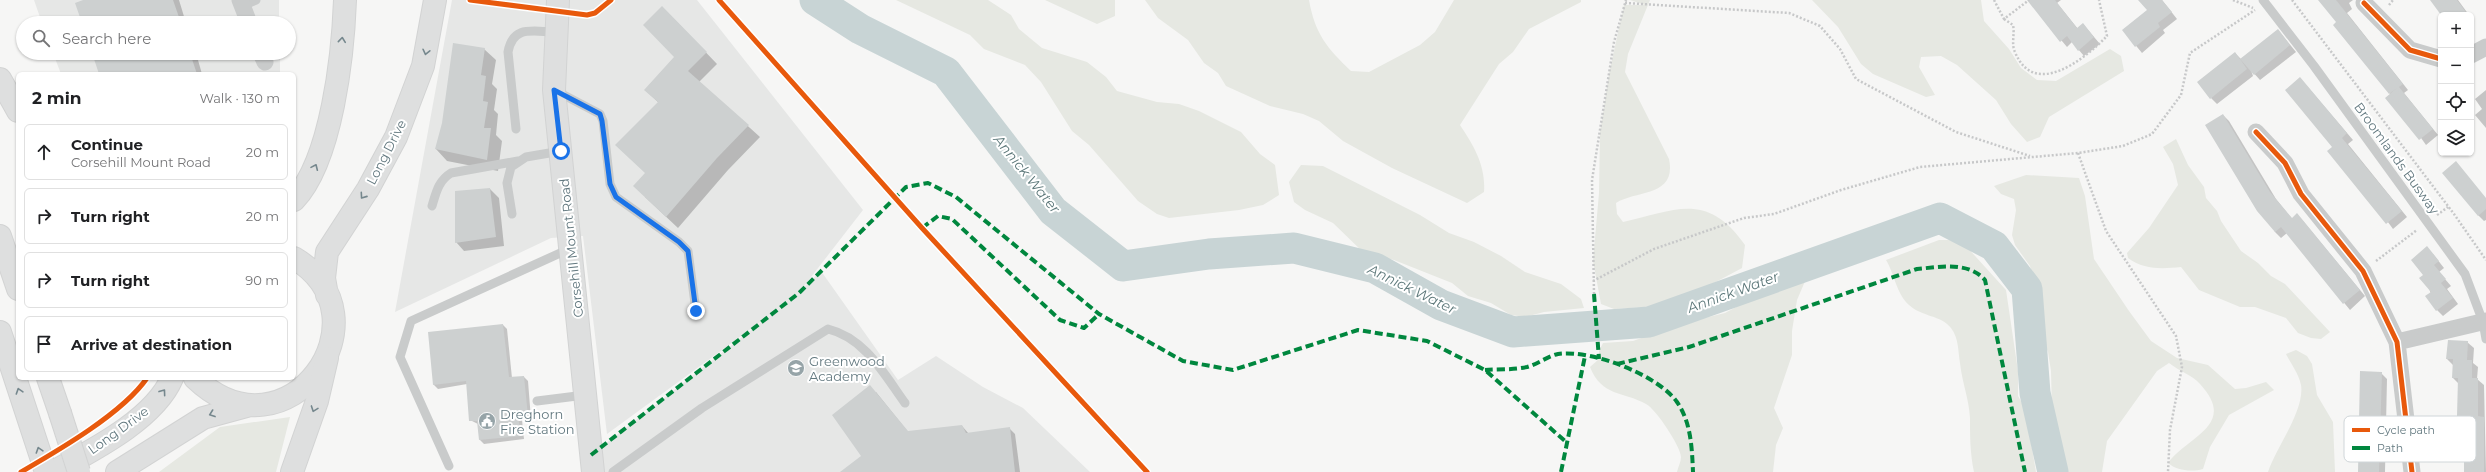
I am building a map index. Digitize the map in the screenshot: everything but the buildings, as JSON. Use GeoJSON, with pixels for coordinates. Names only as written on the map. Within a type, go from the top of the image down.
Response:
{"type":"FeatureCollection","features":[{"type":"Feature","properties":{"kind":"main road","name":"Corsehill Mount Road"},"geometry":{"type":"LineString","coordinates":[[558,0],[554,90],[593,472]]}},
{"type":"Feature","properties":{"kind":"main road"},"geometry":{"type":"LineString","coordinates":[[296,197],[309,180],[319,156],[337,78],[345,3]]}},
{"type":"Feature","properties":{"kind":"main road","name":"Long Drive"},"geometry":{"type":"LineString","coordinates":[[327,294],[324,278],[327,252],[368,189],[396,137],[423,66],[434,7]]}},
{"type":"Feature","properties":{"kind":"main road"},"geometry":{"type":"LineString","coordinates":[[0,79],[16,107]]}},
{"type":"Feature","properties":{"kind":"main road"},"geometry":{"type":"LineString","coordinates":[[0,236],[16,283]]}},
{"type":"Feature","properties":{"kind":"main road"},"geometry":{"type":"LineString","coordinates":[[292,472],[317,401],[333,337],[333,315],[327,294],[317,278],[296,260]]}},
{"type":"Feature","properties":{"kind":"main road"},"geometry":{"type":"LineString","coordinates":[[0,332],[46,472]]}},
{"type":"Feature","properties":{"kind":"main road"},"geometry":{"type":"LineString","coordinates":[[118,472],[203,418],[250,405],[274,403],[296,394],[315,378],[327,358]]}},
{"type":"Feature","properties":{"kind":"main road"},"geometry":{"type":"LineString","coordinates":[[49,380],[79,472]]}},
{"type":"Feature","properties":{"kind":"main road","name":"Long Drive"},"geometry":{"type":"LineString","coordinates":[[53,472],[94,449],[142,415],[163,393],[171,380]]}},
{"type":"Feature","properties":{"kind":"main road"},"geometry":{"type":"LineString","coordinates":[[197,380],[208,390],[228,401],[250,405]]}},
{"type":"Feature","properties":{"kind":"street"},"geometry":{"type":"LineString","coordinates":[[246,2],[248,16]]}},
{"type":"Feature","properties":{"kind":"street"},"geometry":{"type":"LineString","coordinates":[[2364,3],[2410,50],[2438,58]]}},
{"type":"Feature","properties":{"kind":"street"},"geometry":{"type":"LineString","coordinates":[[2474,53],[2486,47]]}},
{"type":"Feature","properties":{"kind":"street"},"geometry":{"type":"LineString","coordinates":[[2256,132],[2285,163],[2301,194],[2363,271],[2397,342],[2406,416]]}},
{"type":"Feature","properties":{"kind":"street"},"geometry":{"type":"LineString","coordinates":[[2397,342],[2485,327]]}},
{"type":"Feature","properties":{"kind":"street"},"geometry":{"type":"LineString","coordinates":[[2411,462],[2412,472]]}},
{"type":"Feature","properties":{"kind":"lane","name":"Broomlands Busway"},"geometry":{"type":"LineString","coordinates":[[2264,1],[2314,66],[2465,274],[2485,327]]}},
{"type":"Feature","properties":{"kind":"lane"},"geometry":{"type":"LineString","coordinates":[[516,129],[508,52],[510,40],[518,33],[556,32]]}},
{"type":"Feature","properties":{"kind":"lane"},"geometry":{"type":"LineString","coordinates":[[554,90],[600,114],[610,184],[616,197],[679,242],[688,251],[696,311]]}},
{"type":"Feature","properties":{"kind":"lane"},"geometry":{"type":"LineString","coordinates":[[432,206],[439,184],[443,178],[451,173],[518,161],[561,151]]}},
{"type":"Feature","properties":{"kind":"lane"},"geometry":{"type":"LineString","coordinates":[[512,214],[508,174],[518,161]]}},
{"type":"Feature","properties":{"kind":"lane"},"geometry":{"type":"LineString","coordinates":[[449,466],[400,357],[411,321],[570,248]]}},
{"type":"Feature","properties":{"kind":"lane"},"geometry":{"type":"LineString","coordinates":[[613,472],[702,408],[828,329],[845,333],[870,355],[904,404]]}},
{"type":"Feature","properties":{"kind":"lane"},"geometry":{"type":"LineString","coordinates":[[537,401],[586,395]]}},
{"type":"Feature","properties":{"kind":"path"},"geometry":{"type":"LineString","coordinates":[[1994,0],[2004,19],[2013,25],[2014,50],[2026,70],[2033,74],[2054,72],[2079,60],[2107,36],[2099,0]]}},
{"type":"Feature","properties":{"kind":"path"},"geometry":{"type":"LineString","coordinates":[[2004,19],[2029,0]]}},
{"type":"Feature","properties":{"kind":"path"},"geometry":{"type":"LineString","coordinates":[[2233,0],[2256,9]]}},
{"type":"Feature","properties":{"kind":"path"},"geometry":{"type":"LineString","coordinates":[[2292,0],[2448,207],[2486,260]]}},
{"type":"Feature","properties":{"kind":"path"},"geometry":{"type":"LineString","coordinates":[[1594,294],[1592,180],[1614,42],[1625,1],[1789,13],[1820,26],[1840,49],[1856,79],[1956,132],[2032,157]]}},
{"type":"Feature","properties":{"kind":"path"},"geometry":{"type":"LineString","coordinates":[[1593,281],[1654,249],[1744,218],[1774,214],[1841,190],[1920,167],[2078,153],[2123,146],[2152,134],[2181,95],[2190,53],[2256,9],[2264,1]]}},
{"type":"Feature","properties":{"kind":"path"},"geometry":{"type":"LineString","coordinates":[[2078,153],[2106,231],[2176,336],[2182,367],[2170,430],[2168,472]]}},
{"type":"Feature","properties":{"kind":"path"},"geometry":{"type":"LineString","coordinates":[[2363,271],[2448,207]]}},
{"type":"Feature","properties":{"kind":"shaded area"},"geometry":{"type":"Polygon","coordinates":[[[34,0],[279,0],[279,16],[40,16],[34,0]]]}},
{"type":"Feature","properties":{"kind":"shaded area"},"geometry":{"type":"Polygon","coordinates":[[[452,0],[697,0],[863,210],[801,290],[821,271],[898,380],[936,356],[983,387],[1023,408],[1090,472],[593,472],[591,455],[782,306],[607,434],[583,236],[551,238],[395,312],[452,0]]]}},
{"type":"Feature","properties":{"kind":"shaded area"},"geometry":{"type":"Polygon","coordinates":[[[896,0],[988,0],[1011,15],[1019,29],[1042,48],[1087,62],[1106,77],[1117,91],[1157,102],[1179,104],[1199,111],[1241,132],[1260,154],[1275,165],[1279,195],[1263,205],[1239,210],[1169,218],[1157,214],[1138,201],[1089,145],[1072,131],[1041,82],[1025,65],[984,49],[970,35],[896,0]]]}},
{"type":"Feature","properties":{"kind":"shaded area"},"geometry":{"type":"Polygon","coordinates":[[[1045,0],[1115,0],[1115,16],[1097,24],[1045,0]]]}},
{"type":"Feature","properties":{"kind":"shaded area"},"geometry":{"type":"Polygon","coordinates":[[[1145,0],[1309,0],[1315,22],[1323,40],[1335,55],[1351,71],[1369,72],[1420,45],[1435,32],[1454,0],[1581,0],[1581,2],[1529,29],[1513,52],[1499,64],[1460,125],[1478,157],[1484,183],[1484,192],[1467,203],[1392,168],[1343,141],[1319,121],[1303,114],[1270,106],[1226,86],[1218,73],[1204,63],[1188,40],[1158,18],[1145,0]]]}},
{"type":"Feature","properties":{"kind":"shaded area"},"geometry":{"type":"Polygon","coordinates":[[[1630,0],[1650,0],[1628,54],[1625,72],[1669,159],[1670,171],[1667,180],[1661,186],[1616,203],[1617,214],[1623,222],[1675,210],[1690,209],[1704,211],[1717,217],[1731,228],[1745,245],[1742,268],[1682,300],[1660,306],[1614,309],[1601,304],[1593,261],[1599,193],[1600,132],[1609,74],[1624,5],[1645,5],[1630,0]]]}},
{"type":"Feature","properties":{"kind":"shaded area"},"geometry":{"type":"Polygon","coordinates":[[[1812,0],[1981,0],[1984,21],[2009,49],[2021,68],[2037,80],[2056,81],[2110,49],[2121,56],[2124,71],[2049,117],[2040,137],[2027,142],[2011,124],[1996,100],[1957,65],[1941,56],[1921,57],[1919,67],[1935,95],[1926,97],[1873,74],[1861,64],[1838,27],[1812,0]]]}},
{"type":"Feature","properties":{"kind":"shaded area"},"geometry":{"type":"Polygon","coordinates":[[[56,60],[280,60],[280,72],[60,72],[56,60]]]}},
{"type":"Feature","properties":{"kind":"shaded area"},"geometry":{"type":"Polygon","coordinates":[[[2176,139],[2188,165],[2204,187],[2206,198],[2217,211],[2221,221],[2241,251],[2258,263],[2271,276],[2285,284],[2330,332],[2321,339],[2311,338],[2298,333],[2286,318],[2255,307],[2240,307],[2199,290],[2181,267],[2147,267],[2128,258],[2127,253],[2149,228],[2178,185],[2173,164],[2163,147],[2176,139]]]}},
{"type":"Feature","properties":{"kind":"shaded area"},"geometry":{"type":"Polygon","coordinates":[[[1301,165],[1323,166],[1420,215],[1449,233],[1474,242],[1501,256],[1525,272],[1561,284],[1581,299],[1584,308],[1544,312],[1525,317],[1511,315],[1491,303],[1468,296],[1452,283],[1394,260],[1364,253],[1333,223],[1305,210],[1294,202],[1289,182],[1301,165]]]}},
{"type":"Feature","properties":{"kind":"shaded area"},"geometry":{"type":"Polygon","coordinates":[[[2026,175],[2079,178],[2085,196],[2094,259],[2151,341],[2177,358],[2208,365],[2235,389],[2246,388],[2266,382],[2274,390],[2229,415],[2210,447],[2203,469],[2185,470],[2176,468],[2168,463],[2206,429],[2212,420],[2214,410],[2210,398],[2200,384],[2169,363],[2157,371],[2107,441],[2102,472],[2067,472],[2052,412],[2051,371],[2048,352],[2039,329],[2039,311],[2034,281],[2030,266],[2015,245],[2012,235],[2016,210],[2014,199],[2001,194],[1994,186],[2026,175]]]}},
{"type":"Feature","properties":{"kind":"shaded area"},"geometry":{"type":"Polygon","coordinates":[[[1939,240],[1950,240],[1966,246],[2006,290],[2018,371],[2018,396],[2025,408],[2036,472],[1974,472],[1970,438],[1970,418],[1956,336],[1947,324],[1937,318],[1914,309],[1909,305],[1901,295],[1886,260],[1939,240]]]}},
{"type":"Feature","properties":{"kind":"shaded area"},"geometry":{"type":"Polygon","coordinates":[[[1806,279],[1797,300],[1792,331],[1792,355],[1774,408],[1783,428],[1776,445],[1773,472],[1677,472],[1681,459],[1680,452],[1673,437],[1656,413],[1646,404],[1614,392],[1601,384],[1595,377],[1590,367],[1599,359],[1599,351],[1603,343],[1633,341],[1684,323],[1725,313],[1751,299],[1770,294],[1785,284],[1806,279]]]}},
{"type":"Feature","properties":{"kind":"shaded area"},"geometry":{"type":"Polygon","coordinates":[[[2296,350],[2307,356],[2312,364],[2317,395],[2333,422],[2335,472],[2268,472],[2299,406],[2301,395],[2300,381],[2286,354],[2296,350]]]}},
{"type":"Feature","properties":{"kind":"shaded area"},"geometry":{"type":"Polygon","coordinates":[[[290,417],[276,472],[159,472],[220,427],[290,417]]]}},
{"type":"Feature","properties":{"kind":"waterway","name":"Annick Water"},"geometry":{"type":"LineString","coordinates":[[815,0],[860,29],[946,72],[1053,211],[1123,266],[1209,254],[1294,248],[1375,268],[1441,305],[1513,332],[1649,322],[1940,218],[1994,246],[2027,289],[2035,393],[2053,472]]}},
{"type":"Feature","properties":{"kind":"marked path"},"geometry":{"type":"LineString","coordinates":[[591,455],[799,293],[906,187],[928,183],[956,197],[1099,314],[1183,361],[1233,370],[1358,330],[1427,341],[1485,370],[1566,442]]}},
{"type":"Feature","properties":{"kind":"marked path"},"geometry":{"type":"LineString","coordinates":[[922,228],[938,216],[952,219],[1060,320],[1084,328],[1099,314]]}},
{"type":"Feature","properties":{"kind":"marked path"},"geometry":{"type":"LineString","coordinates":[[1617,364],[1689,347],[1917,269],[1953,267],[1970,270],[1985,280],[2025,472]]}},
{"type":"Feature","properties":{"kind":"marked path"},"geometry":{"type":"LineString","coordinates":[[1594,294],[1599,359]]}},
{"type":"Feature","properties":{"kind":"marked path"},"geometry":{"type":"LineString","coordinates":[[1485,370],[1522,368],[1554,355],[1572,354],[1605,360],[1640,374],[1655,382],[1668,392],[1682,410],[1690,436],[1693,472]]}},
{"type":"Feature","properties":{"kind":"marked path"},"geometry":{"type":"LineString","coordinates":[[1561,472],[1585,356]]}},
{"type":"Feature","properties":{"kind":"cycle path"},"geometry":{"type":"LineString","coordinates":[[470,0],[587,15],[595,13],[611,0]]}},
{"type":"Feature","properties":{"kind":"cycle path"},"geometry":{"type":"LineString","coordinates":[[719,0],[922,228],[1147,472]]}},
{"type":"Feature","properties":{"kind":"cycle path"},"geometry":{"type":"LineString","coordinates":[[2364,3],[2410,50],[2438,58]]}},
{"type":"Feature","properties":{"kind":"cycle path"},"geometry":{"type":"LineString","coordinates":[[2256,132],[2285,163],[2301,194],[2363,271],[2397,342],[2406,416]]}},
{"type":"Feature","properties":{"kind":"cycle path"},"geometry":{"type":"LineString","coordinates":[[21,472],[71,442],[107,417],[123,404],[145,380]]}},
{"type":"Feature","properties":{"kind":"cycle path"},"geometry":{"type":"LineString","coordinates":[[2411,462],[2412,472]]}},
{"type":"Feature","properties":{"kind":"place","name":"Greenwood Academy"},"geometry":{"type":"Point","coordinates":[796,368]}},
{"type":"Feature","properties":{"kind":"place","name":"Dreghorn Fire Station"},"geometry":{"type":"Point","coordinates":[487,421]}},
{"type":"Feature","properties":{"kind":"route"},"geometry":{"type":"LineString","coordinates":[[561,151],[554,90],[600,114],[610,184],[616,197],[679,242],[688,251],[696,311]]}}]}
